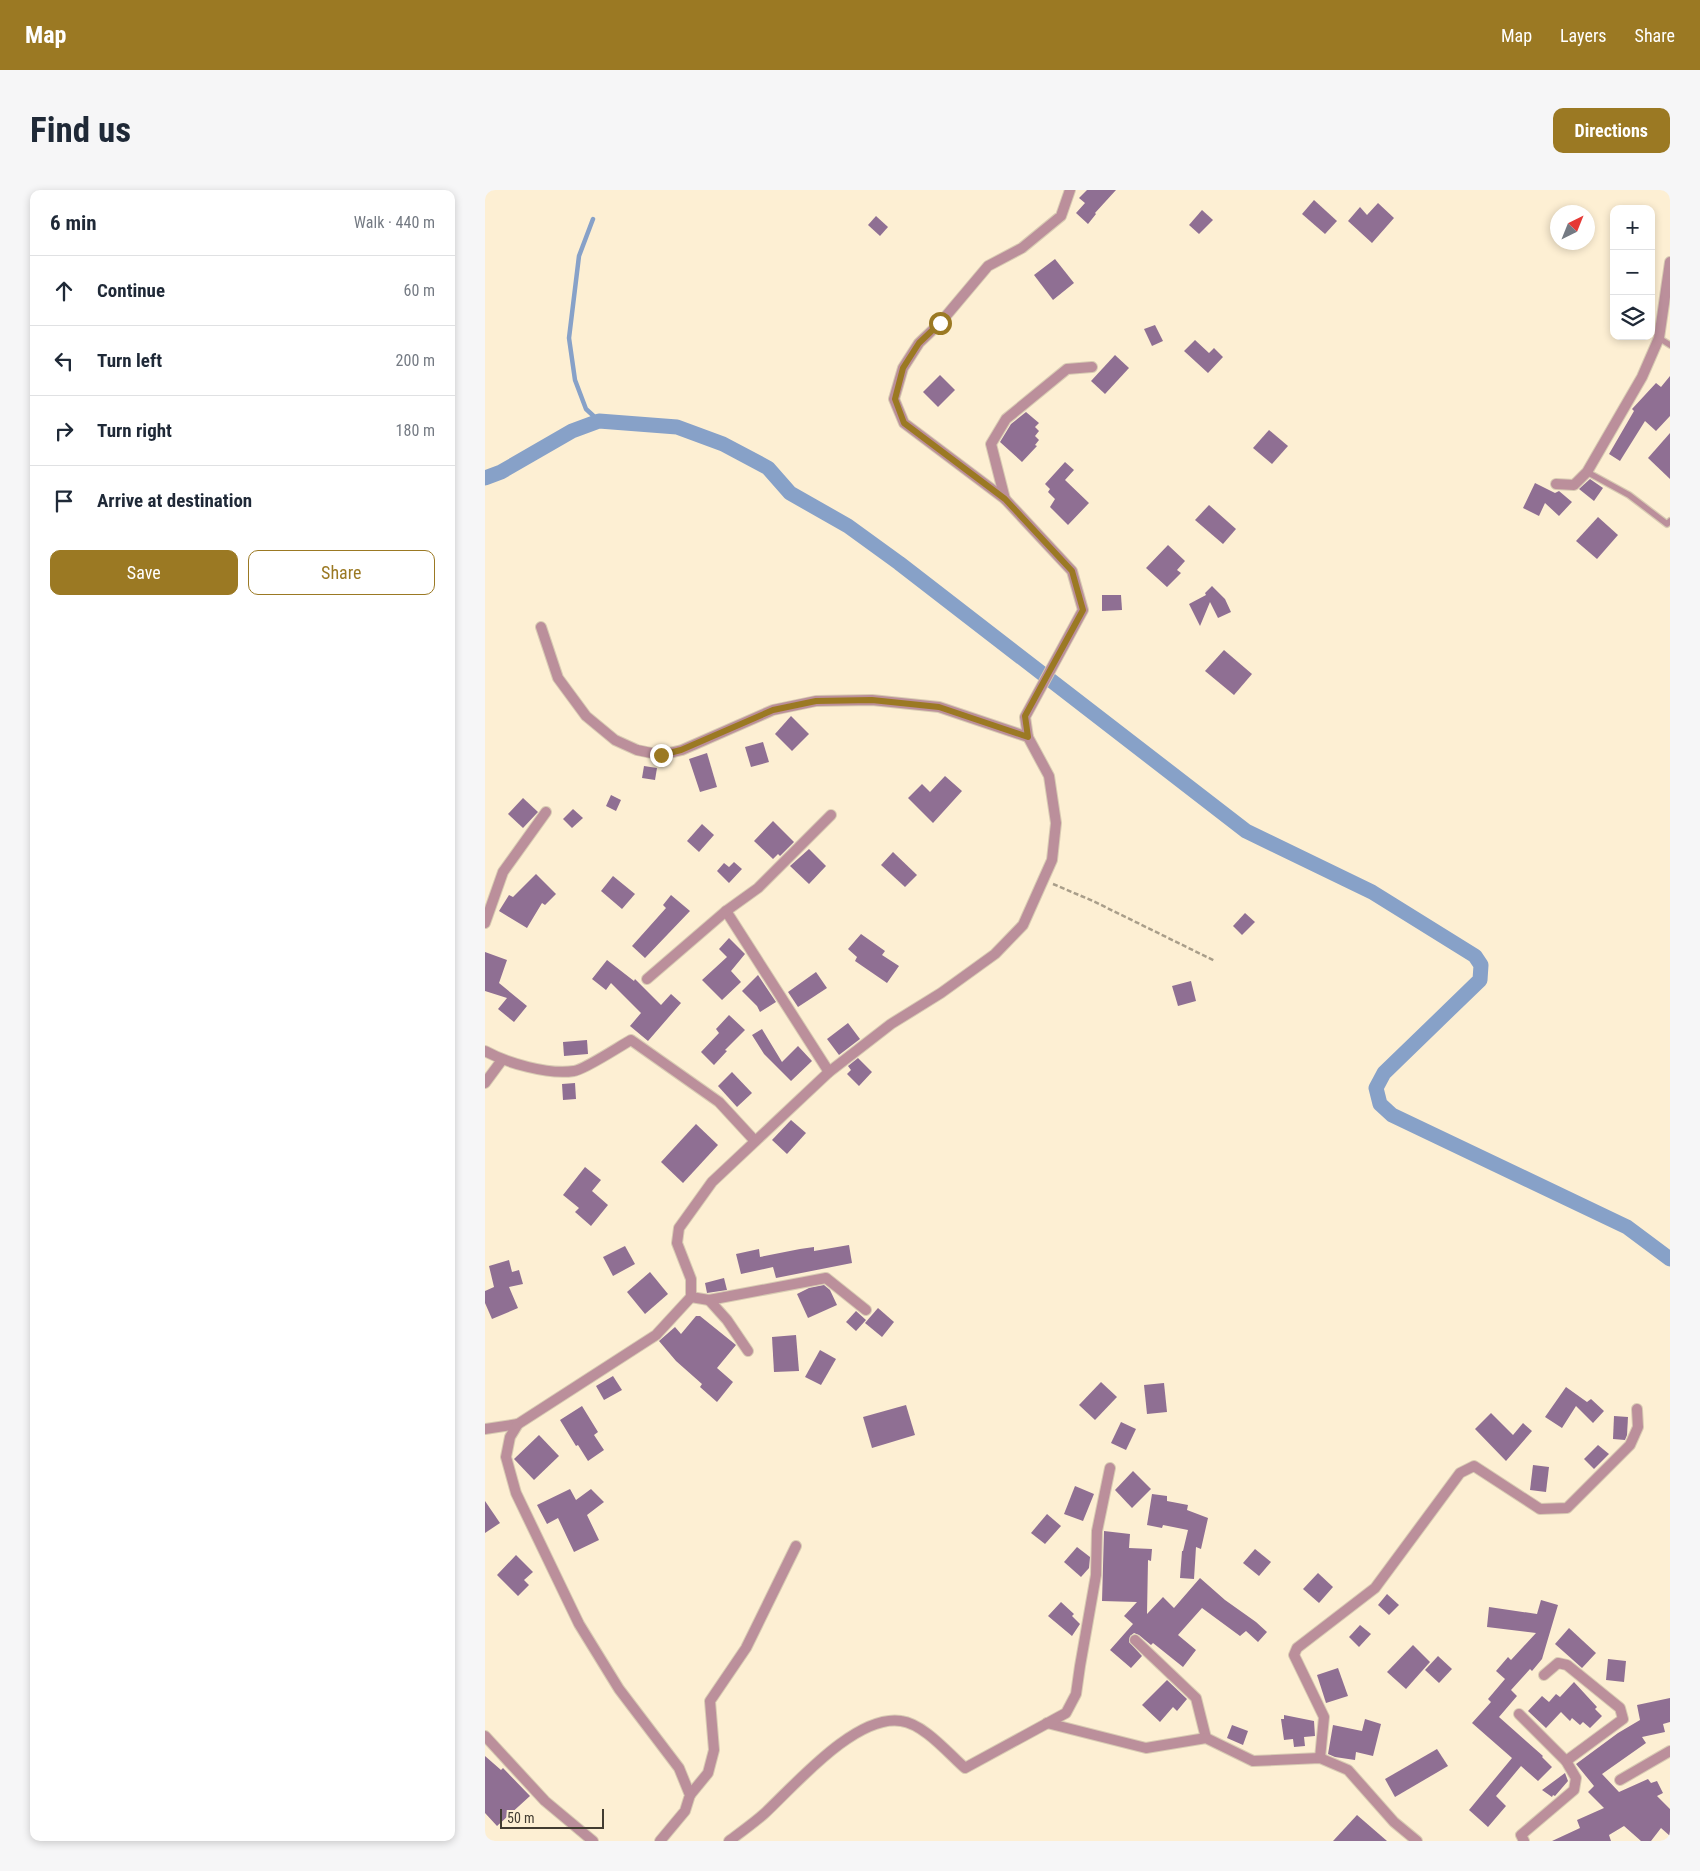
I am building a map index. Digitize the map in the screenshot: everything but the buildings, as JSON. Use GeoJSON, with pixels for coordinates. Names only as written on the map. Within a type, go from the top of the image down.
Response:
{"type":"FeatureCollection","features":[{"type":"Feature","properties":{"kind":"street"},"geometry":{"type":"LineString","coordinates":[[690,1795],[679,1768],[619,1689],[579,1624],[516,1494],[506,1457],[509,1437],[519,1424],[656,1335],[691,1297],[691,1279],[677,1243],[679,1228],[712,1182],[829,1072],[891,1024],[941,993],[995,954],[1023,925],[1044,880],[1052,860],[1056,823],[1049,776],[1028,737],[1025,716],[1083,610],[1072,571],[1005,499],[904,423],[895,399],[903,368],[919,343],[940,323],[988,266],[1022,248],[1061,216],[1070,190]]}},
{"type":"Feature","properties":{"kind":"street"},"geometry":{"type":"LineString","coordinates":[[1556,484],[1574,485],[1587,472],[1643,377],[1659,338],[1670,262]]}},
{"type":"Feature","properties":{"kind":"street"},"geometry":{"type":"LineString","coordinates":[[1005,499],[991,444],[1006,419],[1067,369],[1091,366]]}},
{"type":"Feature","properties":{"kind":"street"},"geometry":{"type":"LineString","coordinates":[[541,627],[558,678],[586,716],[615,740],[637,750],[661,755],[681,750],[773,710],[816,701],[872,700],[939,707],[1028,737]]}},
{"type":"Feature","properties":{"kind":"street"},"geometry":{"type":"LineString","coordinates":[[485,923],[503,872],[546,812]]}},
{"type":"Feature","properties":{"kind":"street"},"geometry":{"type":"LineString","coordinates":[[647,979],[726,911],[758,888],[831,815]]}},
{"type":"Feature","properties":{"kind":"street"},"geometry":{"type":"LineString","coordinates":[[726,911],[829,1072]]}},
{"type":"Feature","properties":{"kind":"street"},"geometry":{"type":"LineString","coordinates":[[485,1051],[502,1060],[545,1070],[575,1071],[631,1040],[719,1102],[755,1141]]}},
{"type":"Feature","properties":{"kind":"street"},"geometry":{"type":"LineString","coordinates":[[485,1083],[502,1060]]}},
{"type":"Feature","properties":{"kind":"street"},"geometry":{"type":"LineString","coordinates":[[691,1297],[709,1300],[826,1278],[866,1310]]}},
{"type":"Feature","properties":{"kind":"street"},"geometry":{"type":"LineString","coordinates":[[709,1300],[727,1320],[748,1351]]}},
{"type":"Feature","properties":{"kind":"street"},"geometry":{"type":"LineString","coordinates":[[1320,1758],[1324,1717],[1294,1656],[1297,1648],[1375,1588],[1460,1473],[1474,1466],[1540,1509],[1567,1508],[1630,1445],[1638,1427],[1637,1409]]}},
{"type":"Feature","properties":{"kind":"street"},"geometry":{"type":"LineString","coordinates":[[485,1430],[519,1424]]}},
{"type":"Feature","properties":{"kind":"street"},"geometry":{"type":"LineString","coordinates":[[729,1841],[763,1815],[843,1741],[879,1722],[901,1721],[920,1728],[965,1768],[1066,1713],[1076,1694],[1096,1575],[1097,1531],[1110,1468]]}},
{"type":"Feature","properties":{"kind":"street"},"geometry":{"type":"LineString","coordinates":[[660,1841],[685,1811],[690,1795],[707,1774],[714,1750],[710,1701],[746,1648],[796,1546]]}},
{"type":"Feature","properties":{"kind":"street"},"geometry":{"type":"LineString","coordinates":[[1135,1640],[1196,1698],[1206,1738]]}},
{"type":"Feature","properties":{"kind":"street"},"geometry":{"type":"LineString","coordinates":[[1544,1675],[1558,1662],[1567,1665],[1621,1708],[1623,1719],[1566,1761]]}},
{"type":"Feature","properties":{"kind":"street"},"geometry":{"type":"LineString","coordinates":[[1519,1714],[1566,1761],[1576,1778],[1574,1790],[1521,1835],[1523,1841]]}},
{"type":"Feature","properties":{"kind":"street"},"geometry":{"type":"LineString","coordinates":[[1047,1723],[1146,1748],[1206,1738],[1253,1761],[1320,1758],[1349,1770],[1394,1822],[1417,1841]]}},
{"type":"Feature","properties":{"kind":"street"},"geometry":{"type":"LineString","coordinates":[[485,1736],[545,1801],[593,1841]]}},
{"type":"Feature","properties":{"kind":"street"},"geometry":{"type":"LineString","coordinates":[[1620,1780],[1670,1751]]}},
{"type":"Feature","properties":{"kind":"lane"},"geometry":{"type":"LineString","coordinates":[[1659,338],[1670,345]]}},
{"type":"Feature","properties":{"kind":"lane"},"geometry":{"type":"LineString","coordinates":[[1587,472],[1629,495],[1667,524],[1670,521]]}},
{"type":"Feature","properties":{"kind":"path"},"geometry":{"type":"LineString","coordinates":[[1044,880],[1093,901],[1215,960]]}},
{"type":"Feature","properties":{"kind":"waterway"},"geometry":{"type":"LineString","coordinates":[[593,219],[579,256],[569,338],[575,380],[586,409],[599,421]]}},
{"type":"Feature","properties":{"kind":"waterway"},"geometry":{"type":"LineString","coordinates":[[485,478],[501,472],[572,431],[599,421],[677,427],[723,444],[768,468],[790,493],[848,526],[899,563],[1246,831],[1372,892],[1475,956],[1481,965],[1480,980],[1384,1073],[1376,1088],[1380,1104],[1392,1115],[1627,1227],[1670,1259]]}},
{"type":"Feature","properties":{"kind":"route"},"geometry":{"type":"LineString","coordinates":[[661,755],[681,750],[773,710],[816,701],[872,700],[939,707],[1028,737],[1025,716],[1083,610],[1072,571],[1005,499],[904,423],[895,399],[903,368],[919,343],[940,323]]}}]}
